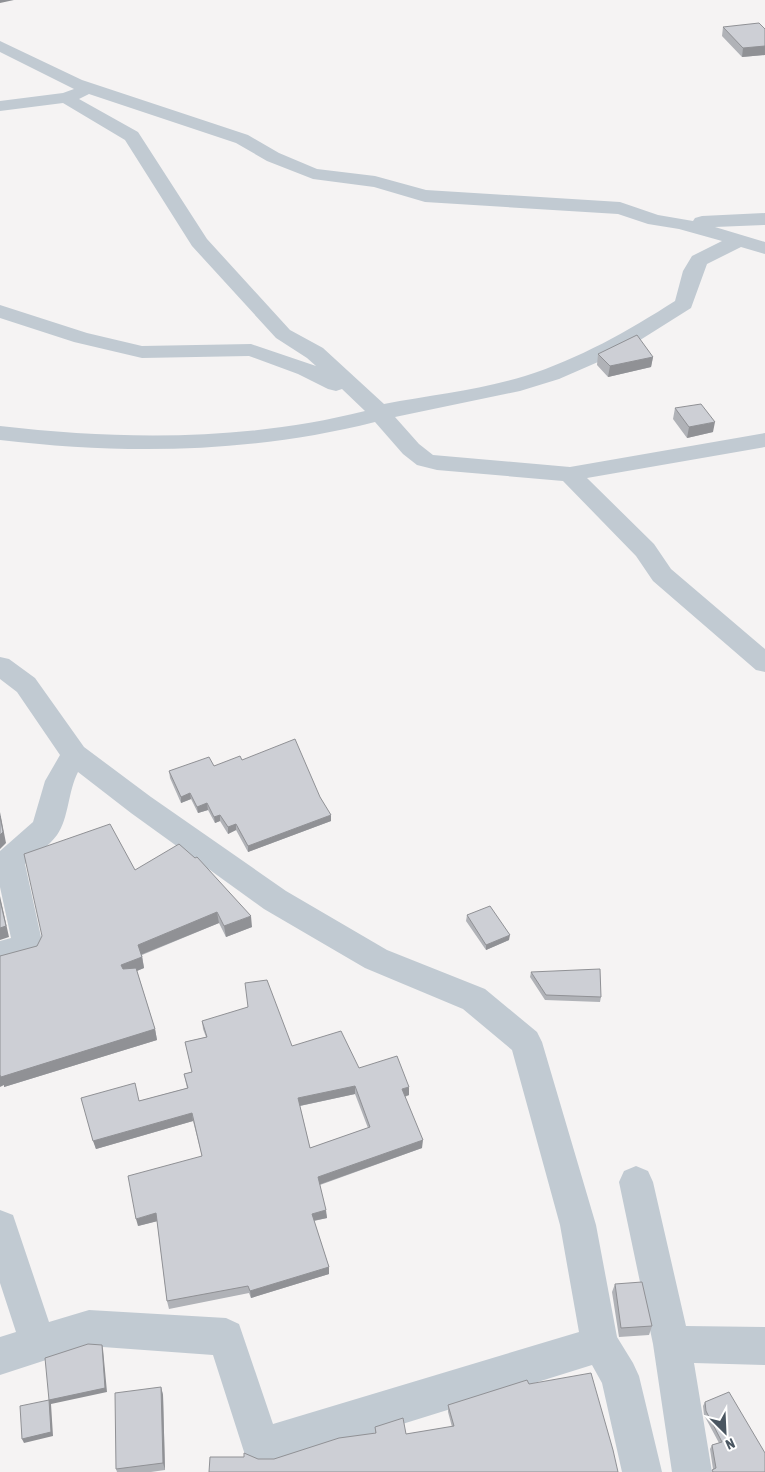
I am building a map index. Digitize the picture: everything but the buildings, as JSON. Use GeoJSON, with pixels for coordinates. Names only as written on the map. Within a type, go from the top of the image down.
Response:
{"type":"FeatureCollection","features":[{"type":"Feature","properties":{"kind":"street"},"geometry":{"type":"LineString","coordinates":[[0,46],[76,84],[242,138],[273,157],[313,174],[375,182],[425,196],[620,208],[655,220],[681,223],[765,219]]}},
{"type":"Feature","properties":{"kind":"street"},"geometry":{"type":"LineString","coordinates":[[0,106],[66,98],[89,88]]}},
{"type":"Feature","properties":{"kind":"street"},"geometry":{"type":"LineString","coordinates":[[66,98],[132,136],[199,242],[283,334],[315,353],[379,412],[390,426],[425,460],[437,463],[570,474],[765,440]]}},
{"type":"Feature","properties":{"kind":"street"},"geometry":{"type":"LineString","coordinates":[[681,223],[765,248]]}},
{"type":"Feature","properties":{"kind":"street"},"geometry":{"type":"LineString","coordinates":[[379,412],[531,381],[572,366],[622,341],[684,304],[693,271],[699,260],[740,240]]}},
{"type":"Feature","properties":{"kind":"street"},"geometry":{"type":"LineString","coordinates":[[0,311],[81,338],[142,352],[251,350],[306,369],[391,411],[292,433],[190,441],[99,442],[0,433]]}},
{"type":"Feature","properties":{"kind":"street"},"geometry":{"type":"LineString","coordinates":[[570,474],[645,550],[662,575],[765,663]]}},
{"type":"Feature","properties":{"kind":"street"},"geometry":{"type":"LineString","coordinates":[[0,666],[26,686],[74,754],[141,806],[275,900],[376,959],[474,999],[526,1042],[578,1225],[600,1343],[620,1376],[642,1472]]}},
{"type":"Feature","properties":{"kind":"street"},"geometry":{"type":"LineString","coordinates":[[0,954],[28,946],[9,860],[46,828],[59,781],[74,754]]}},
{"type":"Feature","properties":{"kind":"street"},"geometry":{"type":"LineString","coordinates":[[636,1182],[672,1344],[692,1472]]}},
{"type":"Feature","properties":{"kind":"street"},"geometry":{"type":"LineString","coordinates":[[0,1227],[38,1344]]}},
{"type":"Feature","properties":{"kind":"street"},"geometry":{"type":"LineString","coordinates":[[0,1356],[90,1328],[226,1337],[260,1444],[274,1444],[573,1353],[600,1343]]}},
{"type":"Feature","properties":{"kind":"street"},"geometry":{"type":"LineString","coordinates":[[672,1344],[765,1346]]}}]}
